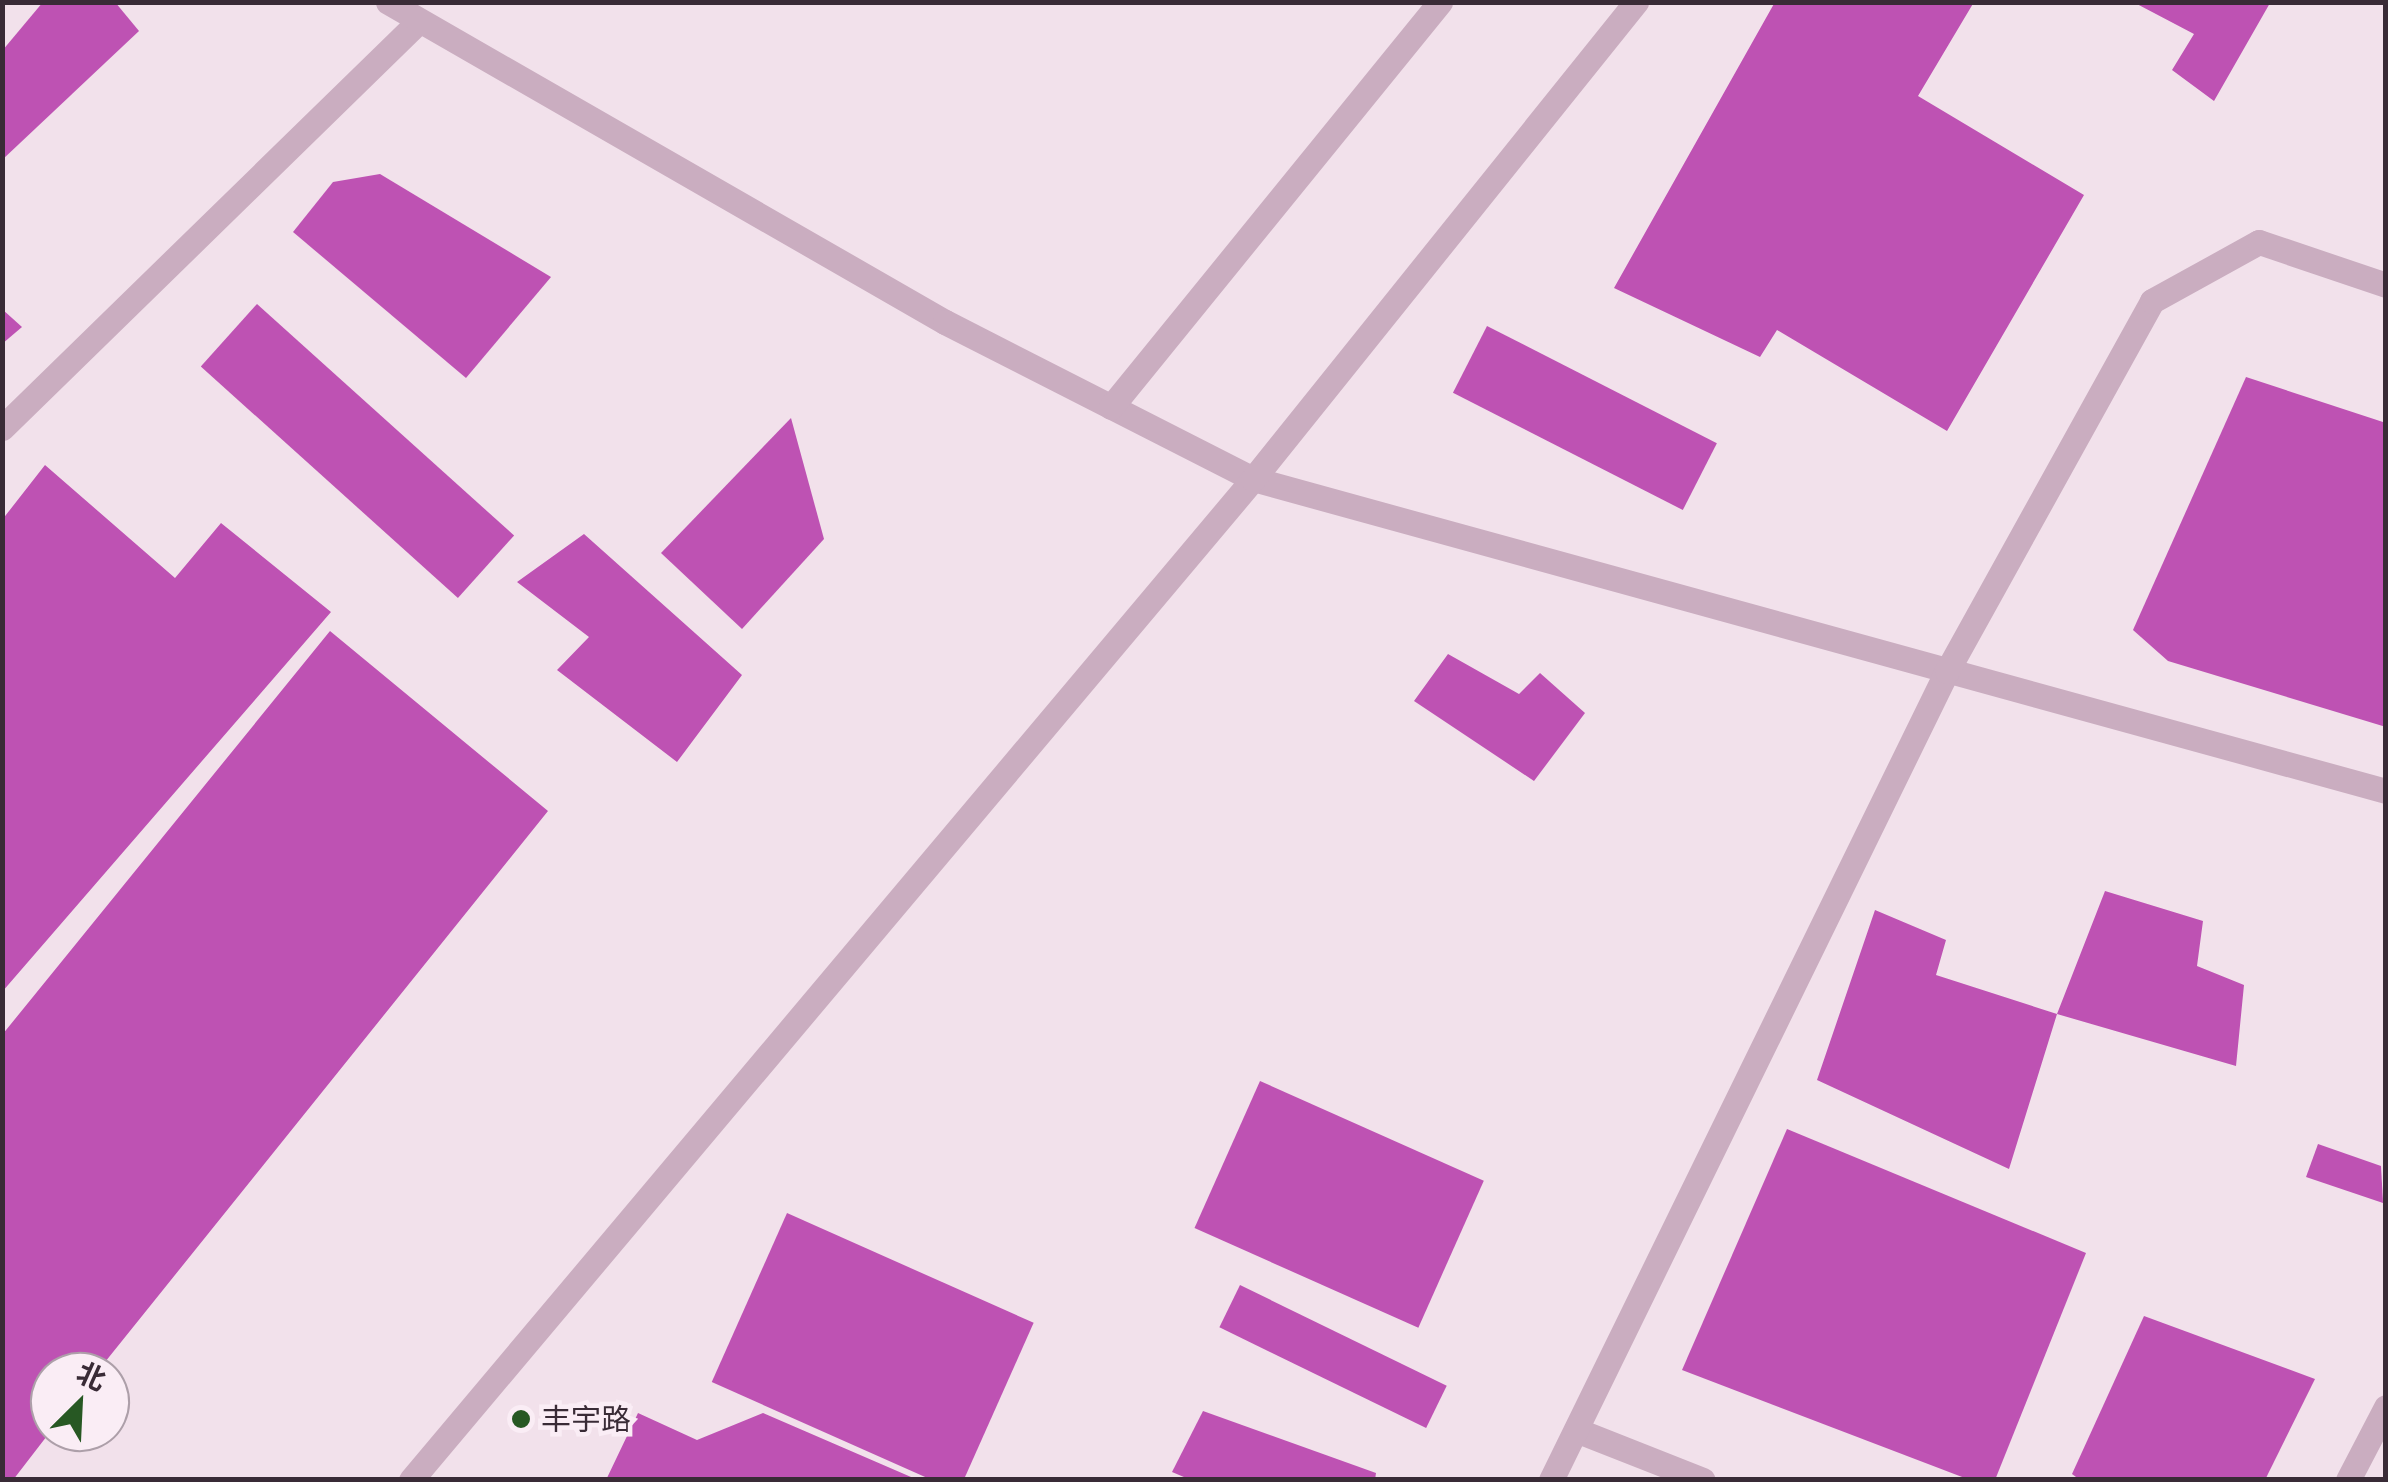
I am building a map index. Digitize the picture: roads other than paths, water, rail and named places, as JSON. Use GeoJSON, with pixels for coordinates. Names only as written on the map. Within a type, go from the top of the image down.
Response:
{"type":"FeatureCollection","features":[{"type":"Feature","properties":{"kind":"street"},"geometry":{"type":"LineString","coordinates":[[388,2],[417,23],[945,322],[1253,479],[2386,792]]}},
{"type":"Feature","properties":{"kind":"street"},"geometry":{"type":"LineString","coordinates":[[1111,407],[1440,2]]}},
{"type":"Feature","properties":{"kind":"street"},"geometry":{"type":"LineString","coordinates":[[411,1480],[1253,479],[1636,2]]}},
{"type":"Feature","properties":{"kind":"street"},"geometry":{"type":"LineString","coordinates":[[2,428],[417,23]]}},
{"type":"Feature","properties":{"kind":"street"},"geometry":{"type":"LineString","coordinates":[[1551,1480],[1947,670],[2152,301],[2258,242],[2386,285]]}},
{"type":"Feature","properties":{"kind":"street"},"geometry":{"type":"LineString","coordinates":[[2348,1480],[2386,1407]]}},
{"type":"Feature","properties":{"kind":"street"},"geometry":{"type":"LineString","coordinates":[[1576,1430],[1703,1480]]}},
{"type":"Feature","properties":{"kind":"place","name":"丰宇路"},"geometry":{"type":"Point","coordinates":[521,1419]}}]}
